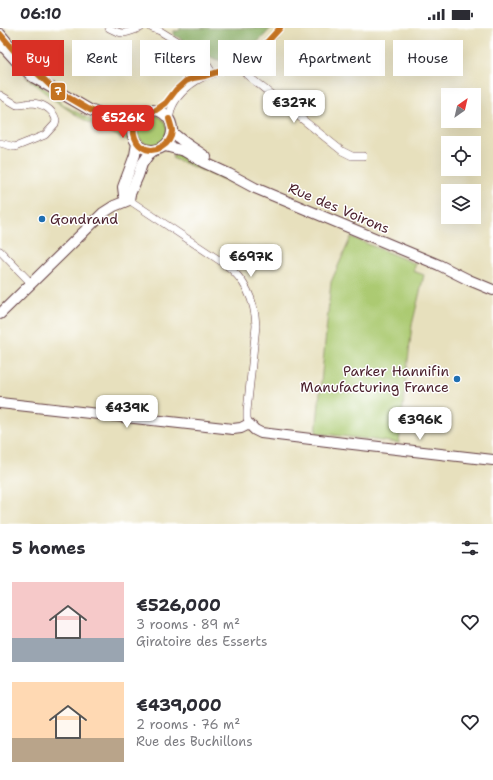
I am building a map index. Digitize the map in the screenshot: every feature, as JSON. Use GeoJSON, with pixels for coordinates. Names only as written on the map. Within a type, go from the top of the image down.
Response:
{"type":"FeatureCollection","features":[{"type":"Feature","properties":{"kind":"street"},"geometry":{"type":"LineString","coordinates":[[109,28],[116,32],[123,33],[140,28]]}},
{"type":"Feature","properties":{"kind":"street"},"geometry":{"type":"LineString","coordinates":[[152,28],[160,31],[199,55],[213,74]]}},
{"type":"Feature","properties":{"kind":"street"},"geometry":{"type":"LineString","coordinates":[[269,40],[280,28]]}},
{"type":"Feature","properties":{"kind":"street"},"geometry":{"type":"LineString","coordinates":[[0,34],[16,53],[54,89]]}},
{"type":"Feature","properties":{"kind":"street"},"geometry":{"type":"LineString","coordinates":[[0,43],[10,56],[33,77],[90,110],[132,126]]}},
{"type":"Feature","properties":{"kind":"street"},"geometry":{"type":"LineString","coordinates":[[210,75],[218,72]]}},
{"type":"Feature","properties":{"kind":"street"},"geometry":{"type":"LineString","coordinates":[[156,110],[166,103],[176,90],[186,81],[205,76]]}},
{"type":"Feature","properties":{"kind":"street"},"geometry":{"type":"LineString","coordinates":[[169,118],[172,107],[179,96],[187,88],[205,76]]}},
{"type":"Feature","properties":{"kind":"street"},"geometry":{"type":"LineString","coordinates":[[248,76],[342,151],[352,156],[363,156]]}},
{"type":"Feature","properties":{"kind":"street"},"geometry":{"type":"LineString","coordinates":[[0,95],[17,105],[31,103],[43,105],[53,112],[56,120],[55,124],[45,135],[15,147],[0,143]]}},
{"type":"Feature","properties":{"kind":"street"},"geometry":{"type":"LineString","coordinates":[[129,200],[142,164],[149,154],[164,146],[171,139],[172,125],[169,118],[164,113],[151,109],[143,112],[136,118],[132,126],[137,143],[145,149],[154,150]]}},
{"type":"Feature","properties":{"kind":"street","name":"Rue des Voirons"},"geometry":{"type":"LineString","coordinates":[[172,132],[229,174]]}},
{"type":"Feature","properties":{"kind":"street"},"geometry":{"type":"LineString","coordinates":[[137,143],[135,155],[123,187],[124,195],[129,200],[225,264],[237,275],[246,288],[253,305],[256,326],[247,418],[249,424],[254,430],[262,433],[493,460]]}},
{"type":"Feature","properties":{"kind":"street","name":"Rue des Voirons"},"geometry":{"type":"LineString","coordinates":[[164,146],[184,151],[260,190],[439,265],[493,285]]}},
{"type":"Feature","properties":{"kind":"street"},"geometry":{"type":"LineString","coordinates":[[0,314],[103,213],[114,206],[129,200]]}},
{"type":"Feature","properties":{"kind":"street"},"geometry":{"type":"LineString","coordinates":[[0,251],[31,283]]}},
{"type":"Feature","properties":{"kind":"street","name":"Rue des Voirons"},"geometry":{"type":"LineString","coordinates":[[439,265],[493,290]]}},
{"type":"Feature","properties":{"kind":"street"},"geometry":{"type":"LineString","coordinates":[[0,403],[229,429],[239,429],[249,424]]}},
{"type":"Feature","properties":{"kind":"green space"},"geometry":{"type":"Polygon","coordinates":[[[271,28],[260,40],[218,40],[218,60],[210,56],[210,40],[182,40],[174,35],[174,31],[179,31],[180,29],[271,28]]]}},
{"type":"Feature","properties":{"kind":"green space"},"geometry":{"type":"Polygon","coordinates":[[[25,76],[35,81],[67,107],[93,121],[122,133],[123,131],[127,133],[130,141],[79,117],[40,89],[25,76]]]}},
{"type":"Feature","properties":{"kind":"green space"},"geometry":{"type":"Polygon","coordinates":[[[152,115],[163,119],[167,130],[163,141],[152,145],[141,141],[137,130],[141,119],[152,115]]]}},
{"type":"Feature","properties":{"kind":"green space"},"geometry":{"type":"Polygon","coordinates":[[[175,151],[186,155],[233,183],[172,158],[175,151]]]}},
{"type":"Feature","properties":{"kind":"green space"},"geometry":{"type":"Polygon","coordinates":[[[351,237],[416,264],[413,271],[424,275],[412,325],[399,443],[316,433],[331,282],[351,237]]]}},
{"type":"Feature","properties":{"kind":"transit line","name":"7"},"geometry":{"type":"LineString","coordinates":[[156,110],[166,103],[176,90],[186,81],[221,71],[246,61],[259,51],[280,28]]}},
{"type":"Feature","properties":{"kind":"transit line","name":"7"},"geometry":{"type":"LineString","coordinates":[[0,34],[16,53],[54,89],[90,110],[132,127]]}},
{"type":"Feature","properties":{"kind":"transit line","name":"7"},"geometry":{"type":"LineString","coordinates":[[142,112],[135,122],[133,131],[138,143],[147,149],[157,149],[169,141],[172,131],[169,119]]}},
{"type":"Feature","properties":{"kind":"place","name":"Gondrand"},"geometry":{"type":"Point","coordinates":[42,219]}},
{"type":"Feature","properties":{"kind":"place","name":"Parker Hannifin Manufacturing France"},"geometry":{"type":"Point","coordinates":[457,379]}}]}
